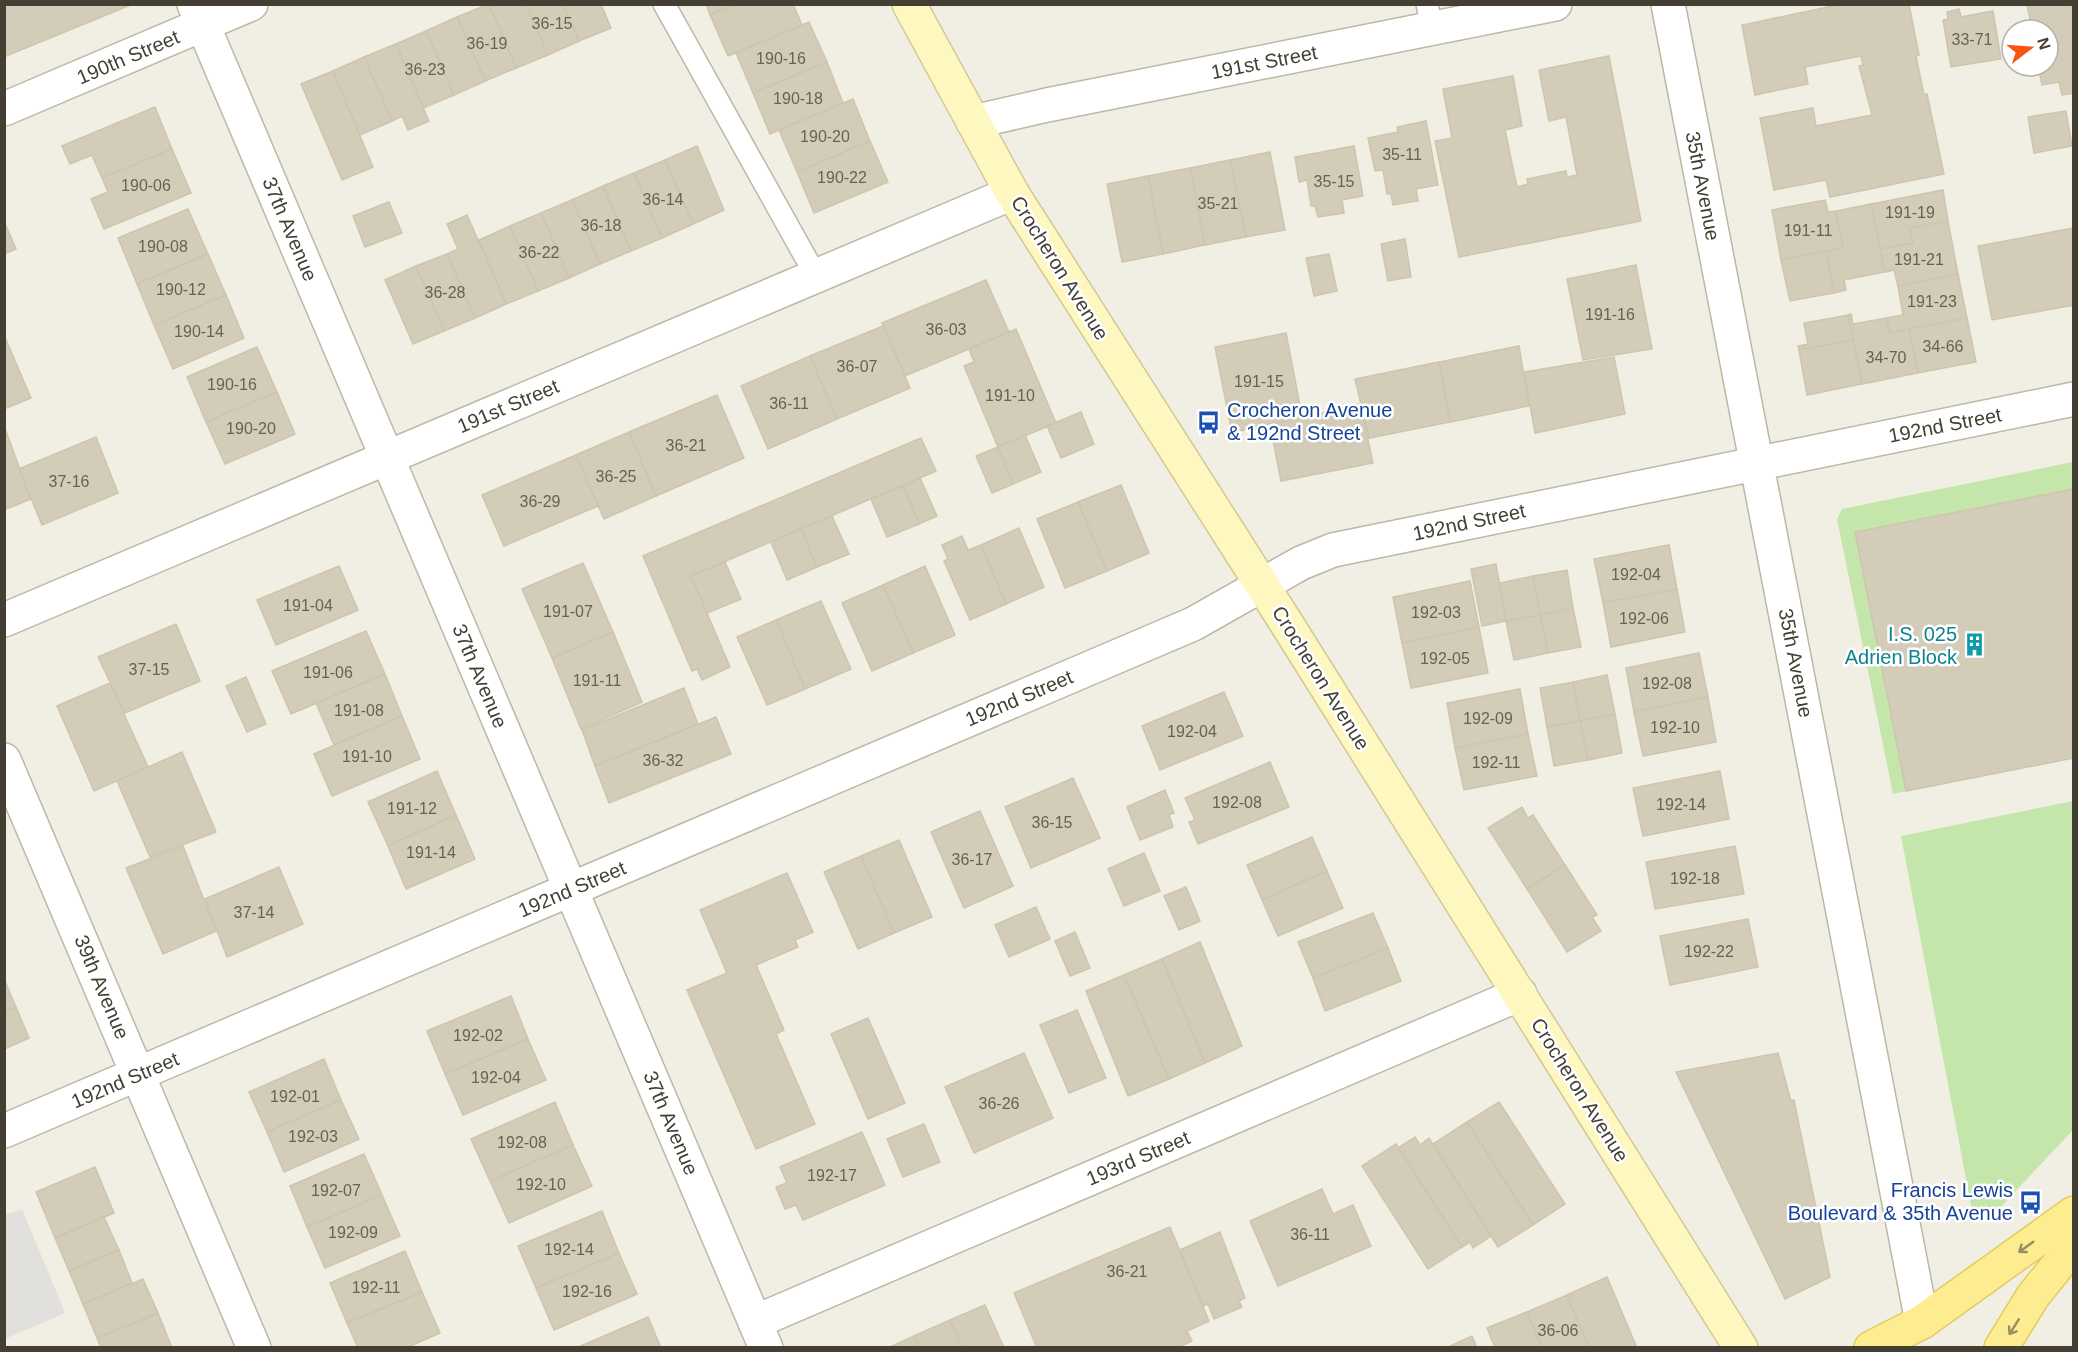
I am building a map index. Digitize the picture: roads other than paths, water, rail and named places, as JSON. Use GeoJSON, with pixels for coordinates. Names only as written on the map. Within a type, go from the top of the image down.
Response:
{"type":"FeatureCollection","features":[{"type":"Feature","properties":{"kind":"main road"},"geometry":{"type":"LineString","coordinates":[[1871,1347],[1922,1322],[2073,1213]]}},
{"type":"Feature","properties":{"kind":"main road"},"geometry":{"type":"LineString","coordinates":[[2001,1347],[2034,1296],[2073,1245]]}},
{"type":"Feature","properties":{"kind":"street","name":"190th Street"},"geometry":{"type":"LineString","coordinates":[[4,109],[198,15],[251,4]]}},
{"type":"Feature","properties":{"kind":"street","name":"Crocheron Avenue"},"geometry":{"type":"LineString","coordinates":[[909,4],[1012,193],[1262,585],[1740,1347]]}},
{"type":"Feature","properties":{"kind":"street","name":"191st Street"},"geometry":{"type":"LineString","coordinates":[[973,122],[1430,17],[1555,4]]}},
{"type":"Feature","properties":{"kind":"street","name":"35th Avenue"},"geometry":{"type":"LineString","coordinates":[[1668,4],[1922,1322]]}},
{"type":"Feature","properties":{"kind":"street","name":"37th Avenue"},"geometry":{"type":"LineString","coordinates":[[198,15],[761,1335]]}},
{"type":"Feature","properties":{"kind":"street","name":"191st Street"},"geometry":{"type":"LineString","coordinates":[[4,620],[1012,193]]}},
{"type":"Feature","properties":{"kind":"street","name":"192nd Street"},"geometry":{"type":"LineString","coordinates":[[4,1131],[1192,624],[1301,563],[1333,550],[2073,399]]}},
{"type":"Feature","properties":{"kind":"street","name":"39th Avenue"},"geometry":{"type":"LineString","coordinates":[[4,760],[254,1347]]}},
{"type":"Feature","properties":{"kind":"street","name":"193rd Street"},"geometry":{"type":"LineString","coordinates":[[761,1335],[1520,994]]}},
{"type":"Feature","properties":{"kind":"lane"},"geometry":{"type":"LineString","coordinates":[[664,4],[816,276]]}},
{"type":"Feature","properties":{"kind":"place","name":"Crocheron Avenue & 192nd Street"},"geometry":{"type":"Point","coordinates":[1209,422]}},
{"type":"Feature","properties":{"kind":"place","name":"I.S. 025 Adrien Block"},"geometry":{"type":"Point","coordinates":[1975,645]}},
{"type":"Feature","properties":{"kind":"place","name":"Francis Lewis Boulevard & 35th Avenue"},"geometry":{"type":"Point","coordinates":[2031,1202]}}]}
